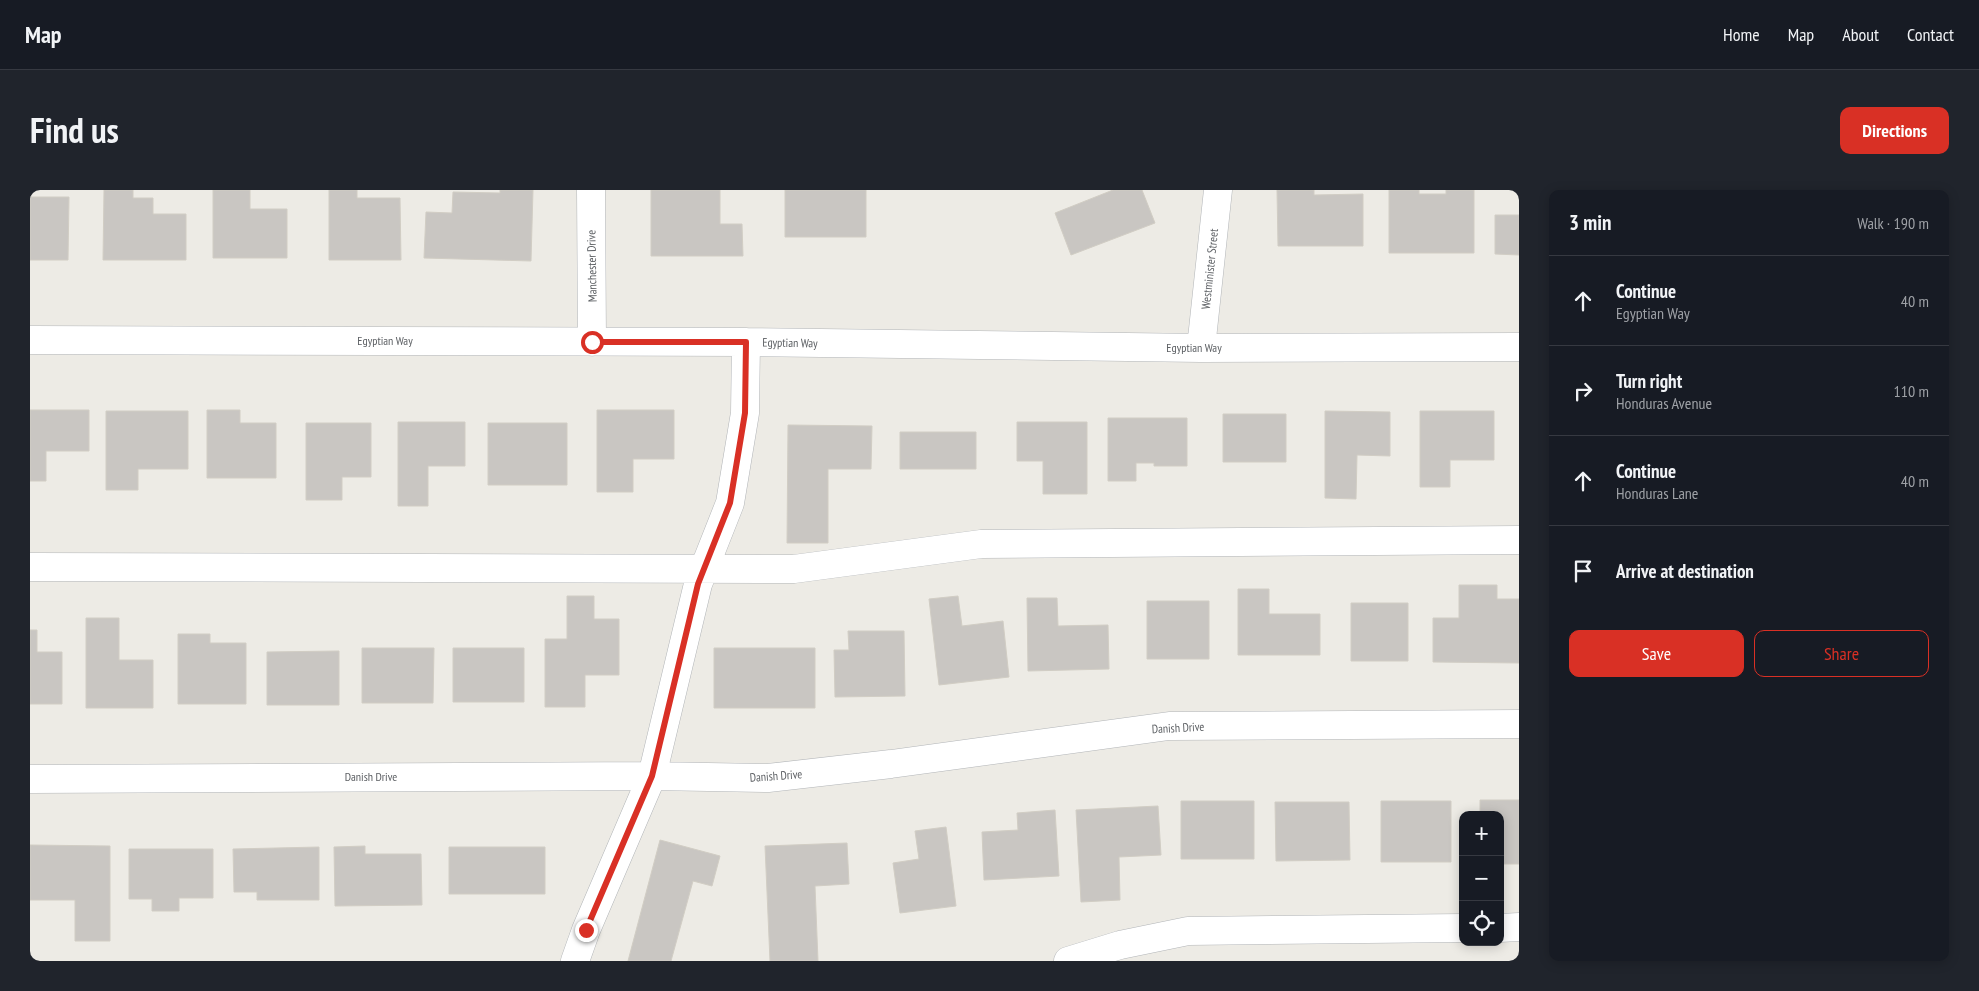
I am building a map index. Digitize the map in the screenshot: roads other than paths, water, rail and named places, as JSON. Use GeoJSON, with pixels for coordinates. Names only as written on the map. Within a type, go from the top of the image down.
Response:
{"type":"FeatureCollection","features":[{"type":"Feature","properties":{"kind":"street","name":"Manchester Drive"},"geometry":{"type":"LineString","coordinates":[[591,190],[592,342]]}},
{"type":"Feature","properties":{"kind":"street","name":"Westminister Street"},"geometry":{"type":"LineString","coordinates":[[1201,348],[1218,190]]}},
{"type":"Feature","properties":{"kind":"street","name":"Egyptian Way"},"geometry":{"type":"LineString","coordinates":[[30,340],[746,342],[1201,348],[1519,347]]}},
{"type":"Feature","properties":{"kind":"street"},"geometry":{"type":"LineString","coordinates":[[575,961],[586,930],[652,776],[698,584],[730,503],[745,413],[746,342]]}},
{"type":"Feature","properties":{"kind":"street"},"geometry":{"type":"LineString","coordinates":[[30,567],[794,569],[981,544],[1519,540]]}},
{"type":"Feature","properties":{"kind":"street","name":"Danish Drive"},"geometry":{"type":"LineString","coordinates":[[30,779],[652,776],[768,778],[891,764],[1169,726],[1519,724]]}},
{"type":"Feature","properties":{"kind":"street"},"geometry":{"type":"LineString","coordinates":[[1504,928],[1519,927]]}},
{"type":"Feature","properties":{"kind":"street"},"geometry":{"type":"LineString","coordinates":[[1068,961],[1120,945],[1188,931],[1459,928]]}}]}
